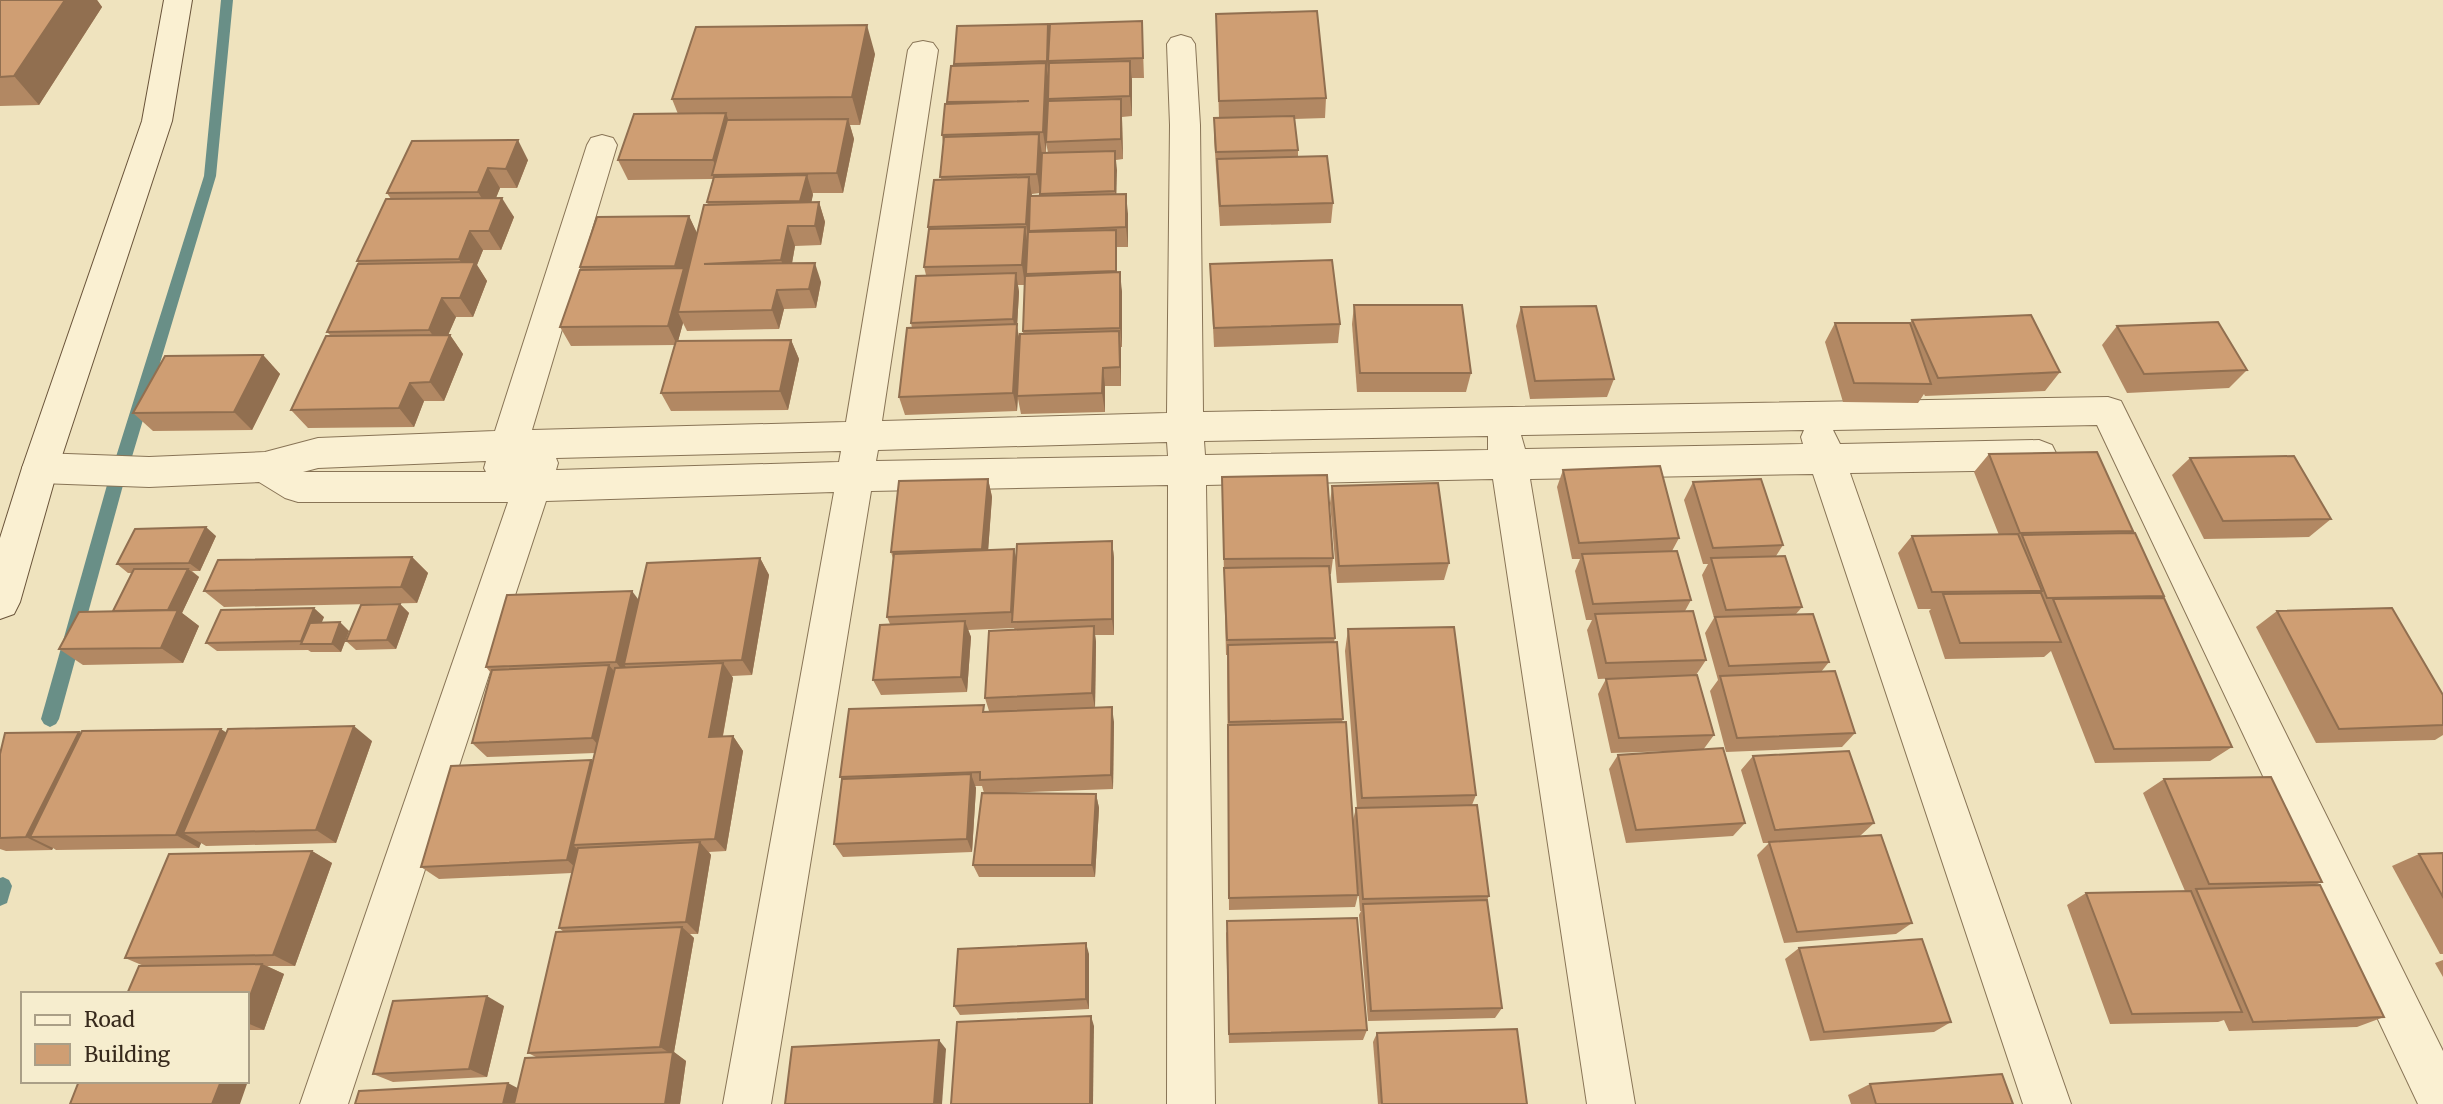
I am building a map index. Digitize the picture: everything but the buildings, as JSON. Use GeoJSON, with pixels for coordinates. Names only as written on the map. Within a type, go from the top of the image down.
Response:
{"type":"FeatureCollection","features":[{"type":"Feature","properties":{"kind":"street"},"geometry":{"type":"LineString","coordinates":[[0,602],[40,468],[157,121],[178,0]]}},
{"type":"Feature","properties":{"kind":"street"},"geometry":{"type":"LineString","coordinates":[[1181,44],[1185,125],[1191,1104]]}},
{"type":"Feature","properties":{"kind":"street"},"geometry":{"type":"LineString","coordinates":[[747,1104],[855,476],[923,50]]}},
{"type":"Feature","properties":{"kind":"street"},"geometry":{"type":"LineString","coordinates":[[324,1104],[528,445],[602,145]]}},
{"type":"Feature","properties":{"kind":"street"},"geometry":{"type":"LineString","coordinates":[[40,468],[149,472],[265,467],[318,453],[528,445],[1185,427],[2108,411],[2098,454],[2443,1103]]}},
{"type":"Feature","properties":{"kind":"street"},"geometry":{"type":"LineString","coordinates":[[1811,416],[2048,1104]]}},
{"type":"Feature","properties":{"kind":"street"},"geometry":{"type":"LineString","coordinates":[[1502,421],[1611,1104]]}},
{"type":"Feature","properties":{"kind":"street"},"geometry":{"type":"LineString","coordinates":[[265,467],[298,487],[514,487],[855,476],[2098,454]]}},
{"type":"Feature","properties":{"kind":"waterway"},"geometry":{"type":"LineString","coordinates":[[123,460],[210,176],[227,0]]}},
{"type":"Feature","properties":{"kind":"waterway"},"geometry":{"type":"LineString","coordinates":[[50,719],[117,478]]}},
{"type":"Feature","properties":{"kind":"waterway"},"geometry":{"type":"LineString","coordinates":[[0,897],[3,886]]}}]}
